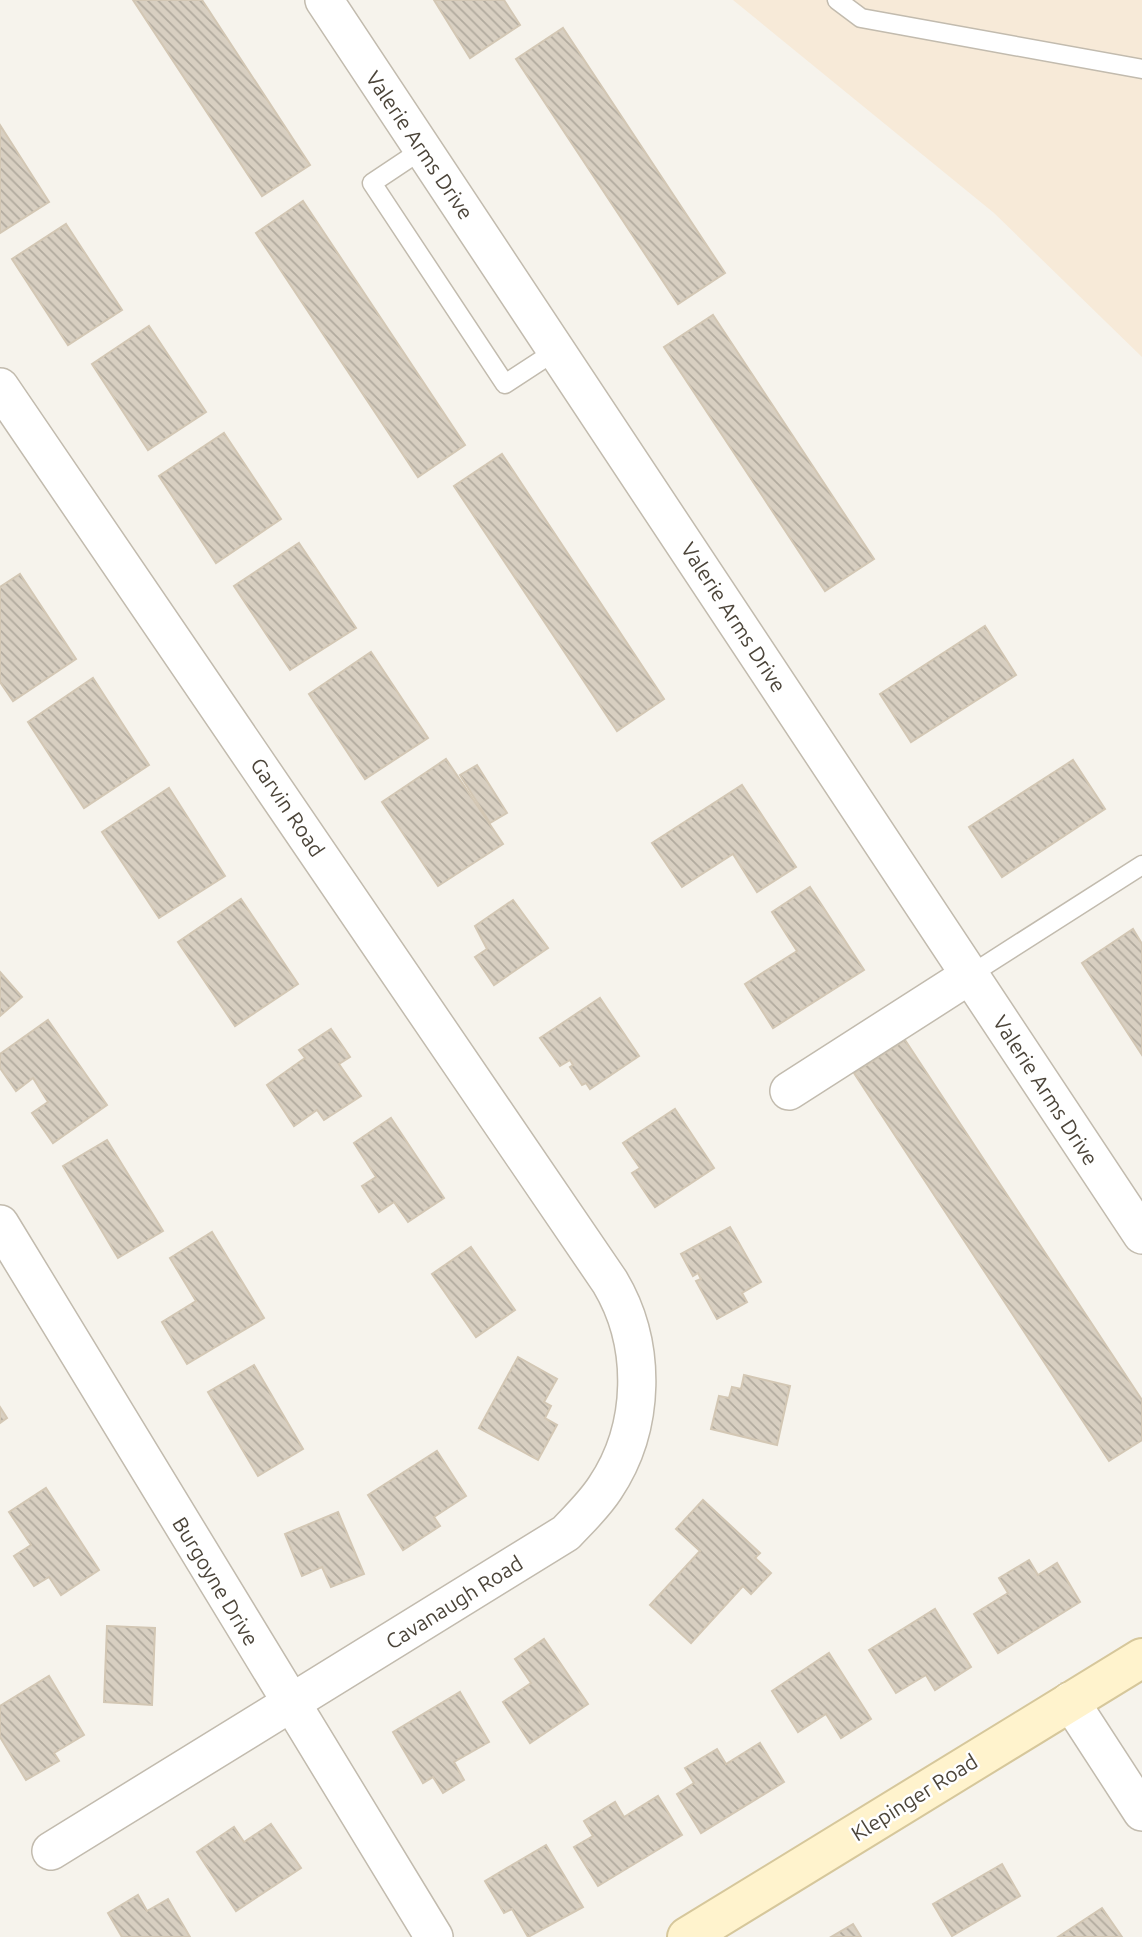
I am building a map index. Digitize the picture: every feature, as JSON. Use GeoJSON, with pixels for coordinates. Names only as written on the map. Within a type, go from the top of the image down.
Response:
{"type":"FeatureCollection","features":[{"type":"Feature","properties":{"kind":"street","name":"Valerie Arms Drive"},"geometry":{"type":"LineString","coordinates":[[324,0],[1142,1236]]}},
{"type":"Feature","properties":{"kind":"street","name":"Garvin Road"},"geometry":{"type":"LineString","coordinates":[[0,387],[573,1228]]}},
{"type":"Feature","properties":{"kind":"street"},"geometry":{"type":"LineString","coordinates":[[789,1090],[970,975]]}},
{"type":"Feature","properties":{"kind":"street","name":"Burgoyne Drive"},"geometry":{"type":"LineString","coordinates":[[0,1224],[289,1704],[434,1937]]}},
{"type":"Feature","properties":{"kind":"street","name":"Cavanaugh Road"},"geometry":{"type":"LineString","coordinates":[[51,1851],[566,1533],[606,1488],[620,1461],[631,1426],[637,1357],[624,1306],[573,1228]]}},
{"type":"Feature","properties":{"kind":"street","name":"Klepinger Road"},"geometry":{"type":"LineString","coordinates":[[687,1937],[1142,1658]]}},
{"type":"Feature","properties":{"kind":"street"},"geometry":{"type":"LineString","coordinates":[[1070,1701],[1142,1812]]}},
{"type":"Feature","properties":{"kind":"lane"},"geometry":{"type":"LineString","coordinates":[[837,0],[861,18],[1142,69]]}},
{"type":"Feature","properties":{"kind":"lane"},"geometry":{"type":"LineString","coordinates":[[423,149],[372,183],[505,384],[557,351]]}},
{"type":"Feature","properties":{"kind":"lane"},"geometry":{"type":"LineString","coordinates":[[970,975],[1142,865]]}},
{"type":"Feature","properties":{"kind":"shaded area"},"geometry":{"type":"Polygon","coordinates":[[[733,0],[1142,0],[1142,357],[994,213],[733,0]]]}},
{"type":"Feature","properties":{"kind":"building"},"geometry":{"type":"Polygon","coordinates":[[[133,0],[202,0],[310,165],[262,196],[133,0]]]}},
{"type":"Feature","properties":{"kind":"building"},"geometry":{"type":"Polygon","coordinates":[[[434,0],[504,0],[520,25],[470,58],[434,0]]]}},
{"type":"Feature","properties":{"kind":"building"},"geometry":{"type":"Polygon","coordinates":[[[563,28],[725,273],[678,304],[516,59],[563,28]]]}},
{"type":"Feature","properties":{"kind":"building"},"geometry":{"type":"Polygon","coordinates":[[[0,125],[49,202],[0,233],[0,125]]]}},
{"type":"Feature","properties":{"kind":"building"},"geometry":{"type":"Polygon","coordinates":[[[303,201],[465,445],[418,477],[256,233],[303,201]]]}},
{"type":"Feature","properties":{"kind":"building"},"geometry":{"type":"Polygon","coordinates":[[[66,224],[122,310],[68,345],[12,259],[66,224]]]}},
{"type":"Feature","properties":{"kind":"building"},"geometry":{"type":"Polygon","coordinates":[[[713,315],[874,559],[825,591],[664,347],[713,315]]]}},
{"type":"Feature","properties":{"kind":"building"},"geometry":{"type":"Polygon","coordinates":[[[149,326],[206,412],[148,450],[92,364],[149,326]]]}},
{"type":"Feature","properties":{"kind":"building"},"geometry":{"type":"Polygon","coordinates":[[[224,433],[281,519],[216,563],[159,476],[224,433]]]}},
{"type":"Feature","properties":{"kind":"building"},"geometry":{"type":"Polygon","coordinates":[[[502,454],[664,699],[617,731],[454,486],[502,454]]]}},
{"type":"Feature","properties":{"kind":"building"},"geometry":{"type":"Polygon","coordinates":[[[299,543],[356,628],[290,670],[234,586],[299,543]]]}},
{"type":"Feature","properties":{"kind":"building"},"geometry":{"type":"Polygon","coordinates":[[[20,574],[76,659],[13,701],[0,682],[0,587],[20,574]]]}},
{"type":"Feature","properties":{"kind":"building"},"geometry":{"type":"Polygon","coordinates":[[[985,626],[1016,675],[911,742],[880,694],[985,626]]]}},
{"type":"Feature","properties":{"kind":"building"},"geometry":{"type":"Polygon","coordinates":[[[371,652],[428,738],[365,779],[309,694],[371,652]]]}},
{"type":"Feature","properties":{"kind":"building"},"geometry":{"type":"Polygon","coordinates":[[[93,678],[149,765],[84,808],[28,722],[93,678]]]}},
{"type":"Feature","properties":{"kind":"building"},"geometry":{"type":"Polygon","coordinates":[[[446,759],[503,844],[438,886],[382,802],[446,759]]]}},
{"type":"Feature","properties":{"kind":"building"},"geometry":{"type":"Polygon","coordinates":[[[1073,760],[1105,809],[1002,877],[969,827],[1073,760]]]}},
{"type":"Feature","properties":{"kind":"building"},"geometry":{"type":"Polygon","coordinates":[[[477,765],[507,813],[490,823],[460,775],[477,765]]]}},
{"type":"Feature","properties":{"kind":"building"},"geometry":{"type":"Polygon","coordinates":[[[742,785],[796,867],[757,892],[733,854],[682,887],[652,843],[742,785]]]}},
{"type":"Feature","properties":{"kind":"building"},"geometry":{"type":"Polygon","coordinates":[[[169,788],[225,876],[159,918],[102,832],[169,788]]]}},
{"type":"Feature","properties":{"kind":"building"},"geometry":{"type":"Polygon","coordinates":[[[810,887],[864,970],[773,1028],[745,984],[797,951],[772,912],[810,887]]]}},
{"type":"Feature","properties":{"kind":"building"},"geometry":{"type":"Polygon","coordinates":[[[241,899],[298,984],[235,1026],[178,942],[241,899]]]}},
{"type":"Feature","properties":{"kind":"building"},"geometry":{"type":"Polygon","coordinates":[[[513,900],[548,948],[494,985],[475,957],[487,949],[475,926],[513,900]]]}},
{"type":"Feature","properties":{"kind":"building"},"geometry":{"type":"Polygon","coordinates":[[[1133,929],[1142,944],[1142,1055],[1082,963],[1133,929]]]}},
{"type":"Feature","properties":{"kind":"building"},"geometry":{"type":"Polygon","coordinates":[[[0,972],[22,997],[0,1016],[0,972]]]}},
{"type":"Feature","properties":{"kind":"building"},"geometry":{"type":"Polygon","coordinates":[[[600,998],[639,1056],[590,1089],[586,1083],[582,1085],[570,1067],[573,1065],[570,1060],[560,1066],[540,1038],[600,998]]]}},
{"type":"Feature","properties":{"kind":"building"},"geometry":{"type":"Polygon","coordinates":[[[48,1020],[107,1105],[53,1143],[32,1113],[48,1102],[33,1078],[16,1091],[0,1068],[0,1054],[48,1020]]]}},
{"type":"Feature","properties":{"kind":"building"},"geometry":{"type":"Polygon","coordinates":[[[331,1029],[350,1057],[339,1064],[361,1096],[324,1120],[317,1110],[294,1126],[267,1085],[305,1058],[299,1050],[331,1029]]]}},
{"type":"Feature","properties":{"kind":"building"},"geometry":{"type":"Polygon","coordinates":[[[905,1040],[1142,1400],[1142,1440],[1109,1461],[854,1073],[905,1040]]]}},
{"type":"Feature","properties":{"kind":"building"},"geometry":{"type":"Polygon","coordinates":[[[675,1109],[714,1168],[655,1207],[632,1173],[640,1168],[623,1143],[675,1109]]]}},
{"type":"Feature","properties":{"kind":"building"},"geometry":{"type":"Polygon","coordinates":[[[391,1118],[444,1198],[408,1222],[394,1202],[379,1212],[362,1186],[376,1177],[354,1143],[391,1118]]]}},
{"type":"Feature","properties":{"kind":"building"},"geometry":{"type":"Polygon","coordinates":[[[107,1140],[163,1231],[118,1258],[63,1166],[107,1140]]]}},
{"type":"Feature","properties":{"kind":"building"},"geometry":{"type":"Polygon","coordinates":[[[730,1227],[761,1282],[742,1293],[747,1302],[717,1319],[696,1281],[701,1279],[698,1273],[693,1276],[681,1254],[730,1227]]]}},
{"type":"Feature","properties":{"kind":"building"},"geometry":{"type":"Polygon","coordinates":[[[212,1232],[264,1318],[187,1364],[162,1322],[196,1301],[170,1258],[212,1232]]]}},
{"type":"Feature","properties":{"kind":"building"},"geometry":{"type":"Polygon","coordinates":[[[471,1247],[515,1310],[476,1337],[432,1274],[471,1247]]]}},
{"type":"Feature","properties":{"kind":"building"},"geometry":{"type":"Polygon","coordinates":[[[518,1357],[557,1379],[544,1402],[551,1406],[545,1418],[557,1425],[538,1460],[479,1428],[518,1357]]]}},
{"type":"Feature","properties":{"kind":"building"},"geometry":{"type":"Polygon","coordinates":[[[254,1365],[303,1449],[258,1476],[208,1392],[254,1365]]]}},
{"type":"Feature","properties":{"kind":"building"},"geometry":{"type":"Polygon","coordinates":[[[744,1375],[790,1386],[777,1445],[711,1429],[719,1396],[729,1398],[732,1387],[741,1389],[744,1375]]]}},
{"type":"Feature","properties":{"kind":"building"},"geometry":{"type":"Polygon","coordinates":[[[0,1407],[7,1418],[0,1423],[0,1407]]]}},
{"type":"Feature","properties":{"kind":"building"},"geometry":{"type":"Polygon","coordinates":[[[437,1451],[466,1496],[434,1517],[440,1526],[403,1550],[368,1495],[437,1451]]]}},
{"type":"Feature","properties":{"kind":"building"},"geometry":{"type":"Polygon","coordinates":[[[46,1488],[99,1570],[61,1595],[49,1577],[34,1586],[14,1556],[31,1545],[9,1512],[46,1488]]]}},
{"type":"Feature","properties":{"kind":"building"},"geometry":{"type":"Polygon","coordinates":[[[703,1500],[760,1553],[755,1558],[771,1573],[751,1594],[743,1586],[691,1643],[650,1605],[700,1551],[676,1529],[703,1500]]]}},
{"type":"Feature","properties":{"kind":"building"},"geometry":{"type":"Polygon","coordinates":[[[338,1512],[364,1574],[331,1587],[322,1567],[302,1576],[285,1534],[338,1512]]]}},
{"type":"Feature","properties":{"kind":"building"},"geometry":{"type":"Polygon","coordinates":[[[1029,1560],[1038,1575],[1057,1563],[1080,1602],[998,1653],[974,1614],[1008,1593],[999,1578],[1029,1560]]]}},
{"type":"Feature","properties":{"kind":"building"},"geometry":{"type":"Polygon","coordinates":[[[935,1609],[971,1667],[935,1690],[926,1675],[896,1693],[869,1650],[935,1609]]]}},
{"type":"Feature","properties":{"kind":"building"},"geometry":{"type":"Polygon","coordinates":[[[107,1626],[155,1628],[152,1705],[104,1702],[107,1626]]]}},
{"type":"Feature","properties":{"kind":"building"},"geometry":{"type":"Polygon","coordinates":[[[544,1639],[588,1704],[530,1743],[503,1702],[531,1683],[515,1659],[544,1639]]]}},
{"type":"Feature","properties":{"kind":"building"},"geometry":{"type":"Polygon","coordinates":[[[829,1653],[871,1719],[841,1738],[826,1714],[798,1732],[772,1691],[829,1653]]]}},
{"type":"Feature","properties":{"kind":"building"},"geometry":{"type":"Polygon","coordinates":[[[49,1676],[84,1735],[54,1753],[59,1761],[26,1780],[0,1737],[0,1706],[49,1676]]]}},
{"type":"Feature","properties":{"kind":"building"},"geometry":{"type":"Polygon","coordinates":[[[460,1692],[489,1742],[454,1762],[464,1780],[443,1793],[433,1777],[423,1783],[393,1732],[460,1692]]]}},
{"type":"Feature","properties":{"kind":"building"},"geometry":{"type":"Polygon","coordinates":[[[760,1743],[784,1782],[701,1833],[677,1794],[694,1783],[685,1768],[717,1749],[726,1764],[760,1743]]]}},
{"type":"Feature","properties":{"kind":"building"},"geometry":{"type":"Polygon","coordinates":[[[658,1796],[682,1835],[598,1886],[574,1847],[593,1836],[584,1821],[615,1802],[624,1817],[658,1796]]]}},
{"type":"Feature","properties":{"kind":"building"},"geometry":{"type":"Polygon","coordinates":[[[271,1824],[301,1868],[236,1911],[197,1852],[234,1827],[244,1842],[271,1824]]]}},
{"type":"Feature","properties":{"kind":"building"},"geometry":{"type":"Polygon","coordinates":[[[546,1845],[583,1907],[528,1937],[512,1909],[504,1913],[485,1881],[546,1845]]]}},
{"type":"Feature","properties":{"kind":"building"},"geometry":{"type":"Polygon","coordinates":[[[1002,1864],[1020,1896],[952,1936],[933,1904],[1002,1864]]]}},
{"type":"Feature","properties":{"kind":"building"},"geometry":{"type":"Polygon","coordinates":[[[138,1895],[147,1911],[168,1899],[190,1937],[122,1937],[108,1913],[138,1895]]]}},
{"type":"Feature","properties":{"kind":"building"},"geometry":{"type":"Polygon","coordinates":[[[1102,1908],[1122,1937],[1058,1937],[1102,1908]]]}},
{"type":"Feature","properties":{"kind":"building"},"geometry":{"type":"Polygon","coordinates":[[[853,1924],[861,1937],[831,1937],[853,1924]]]}}]}
